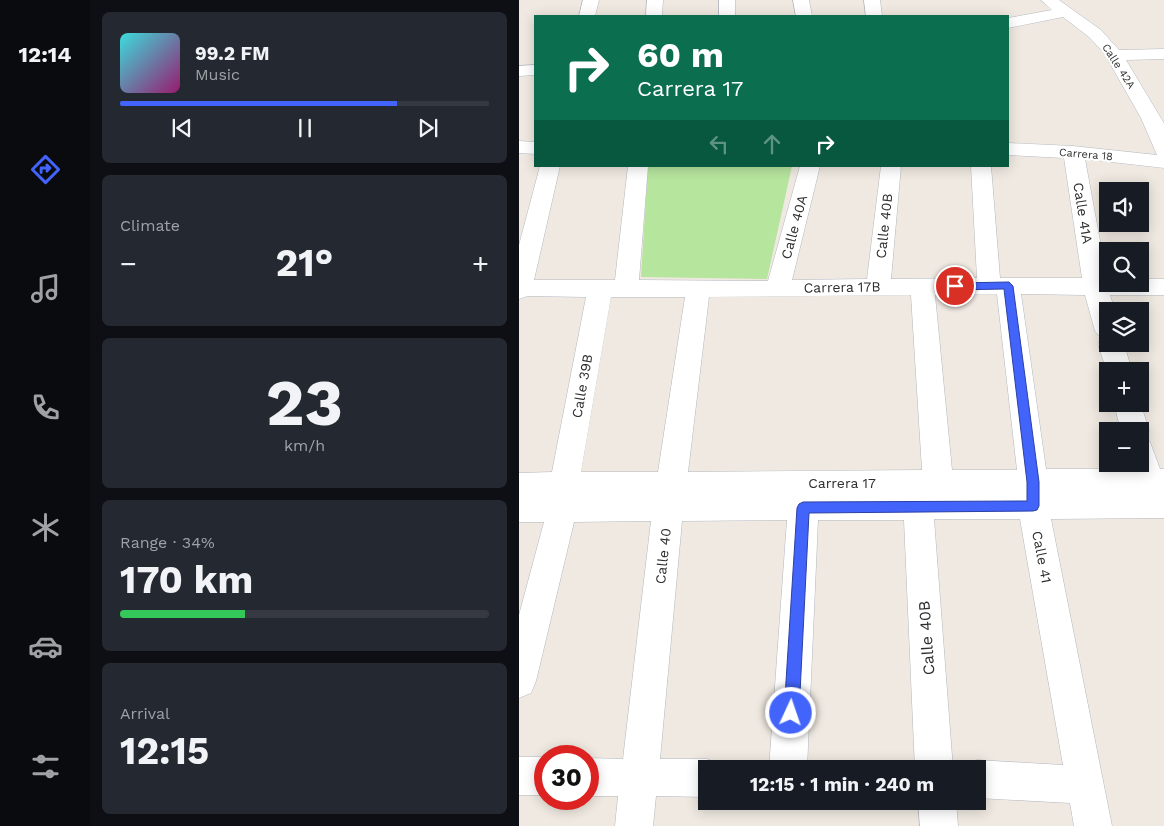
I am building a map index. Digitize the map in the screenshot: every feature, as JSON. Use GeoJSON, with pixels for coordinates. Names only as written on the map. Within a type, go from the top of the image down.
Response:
{"type":"FeatureCollection","features":[{"type":"Feature","properties":{"kind":"street"},"geometry":{"type":"LineString","coordinates":[[587,15],[591,0]]}},
{"type":"Feature","properties":{"kind":"street"},"geometry":{"type":"LineString","coordinates":[[654,15],[655,0]]}},
{"type":"Feature","properties":{"kind":"street"},"geometry":{"type":"LineString","coordinates":[[727,0],[727,15]]}},
{"type":"Feature","properties":{"kind":"street"},"geometry":{"type":"LineString","coordinates":[[801,0],[804,15]]}},
{"type":"Feature","properties":{"kind":"street"},"geometry":{"type":"LineString","coordinates":[[872,0],[874,15]]}},
{"type":"Feature","properties":{"kind":"street","name":"Calle 42A"},"geometry":{"type":"LineString","coordinates":[[1049,0],[1102,40],[1152,117],[1159,131],[1164,152]]}},
{"type":"Feature","properties":{"kind":"street"},"geometry":{"type":"LineString","coordinates":[[1009,23],[1065,12]]}},
{"type":"Feature","properties":{"kind":"street"},"geometry":{"type":"LineString","coordinates":[[1113,55],[1164,54]]}},
{"type":"Feature","properties":{"kind":"street"},"geometry":{"type":"LineString","coordinates":[[519,71],[534,70]]}},
{"type":"Feature","properties":{"kind":"street"},"geometry":{"type":"LineString","coordinates":[[519,147],[534,148]]}},
{"type":"Feature","properties":{"kind":"street","name":"Carrera 18"},"geometry":{"type":"LineString","coordinates":[[1009,149],[1073,152],[1164,162]]}},
{"type":"Feature","properties":{"kind":"street","name":"Calle 41A"},"geometry":{"type":"LineString","coordinates":[[1073,152],[1095,286],[1100,302]]}},
{"type":"Feature","properties":{"kind":"street"},"geometry":{"type":"LineString","coordinates":[[519,289],[550,167]]}},
{"type":"Feature","properties":{"kind":"street","name":"Calle 39B"},"geometry":{"type":"LineString","coordinates":[[519,682],[613,288],[638,167]]}},
{"type":"Feature","properties":{"kind":"street","name":"Calle 40A"},"geometry":{"type":"LineString","coordinates":[[778,288],[810,167]]}},
{"type":"Feature","properties":{"kind":"street","name":"Calle 40B"},"geometry":{"type":"LineString","coordinates":[[878,286],[891,167]]}},
{"type":"Feature","properties":{"kind":"street","name":"Calle 41"},"geometry":{"type":"LineString","coordinates":[[981,167],[1033,494],[1093,826]]}},
{"type":"Feature","properties":{"kind":"street","name":"Carrera 17B"},"geometry":{"type":"LineString","coordinates":[[519,289],[878,286],[1164,287]]}},
{"type":"Feature","properties":{"kind":"street","name":"Calle 40B"},"geometry":{"type":"LineString","coordinates":[[922,287],[935,760]]}},
{"type":"Feature","properties":{"kind":"street","name":"Calle 40"},"geometry":{"type":"LineString","coordinates":[[634,826],[670,496],[697,288]]}},
{"type":"Feature","properties":{"kind":"street"},"geometry":{"type":"LineString","coordinates":[[1149,467],[1156,481]]}},
{"type":"Feature","properties":{"kind":"street","name":"Carrera 17"},"geometry":{"type":"LineString","coordinates":[[1033,494],[1156,481]]}},
{"type":"Feature","properties":{"kind":"street","name":"Carrera 17"},"geometry":{"type":"LineString","coordinates":[[519,486],[563,497],[1033,494],[1164,505]]}},
{"type":"Feature","properties":{"kind":"street","name":"Carrera 17"},"geometry":{"type":"LineString","coordinates":[[670,496],[803,508],[928,495]]}},
{"type":"Feature","properties":{"kind":"street","name":"Carrera 17"},"geometry":{"type":"LineString","coordinates":[[519,510],[563,497]]}},
{"type":"Feature","properties":{"kind":"street"},"geometry":{"type":"LineString","coordinates":[[789,760],[803,508]]}},
{"type":"Feature","properties":{"kind":"street"},"geometry":{"type":"LineString","coordinates":[[519,776],[534,776]]}},
{"type":"Feature","properties":{"kind":"street"},"geometry":{"type":"LineString","coordinates":[[599,777],[698,778]]}},
{"type":"Feature","properties":{"kind":"street"},"geometry":{"type":"LineString","coordinates":[[986,779],[1086,785]]}},
{"type":"Feature","properties":{"kind":"street"},"geometry":{"type":"LineString","coordinates":[[938,810],[939,826]]}},
{"type":"Feature","properties":{"kind":"green space"},"geometry":{"type":"Polygon","coordinates":[[[648,167],[792,167],[767,279],[641,277],[648,167]]]}},
{"type":"Feature","properties":{"kind":"route"},"geometry":{"type":"LineString","coordinates":[[791,713],[803,508],[1033,506],[1033,482],[1009,286],[955,286]]}}]}
